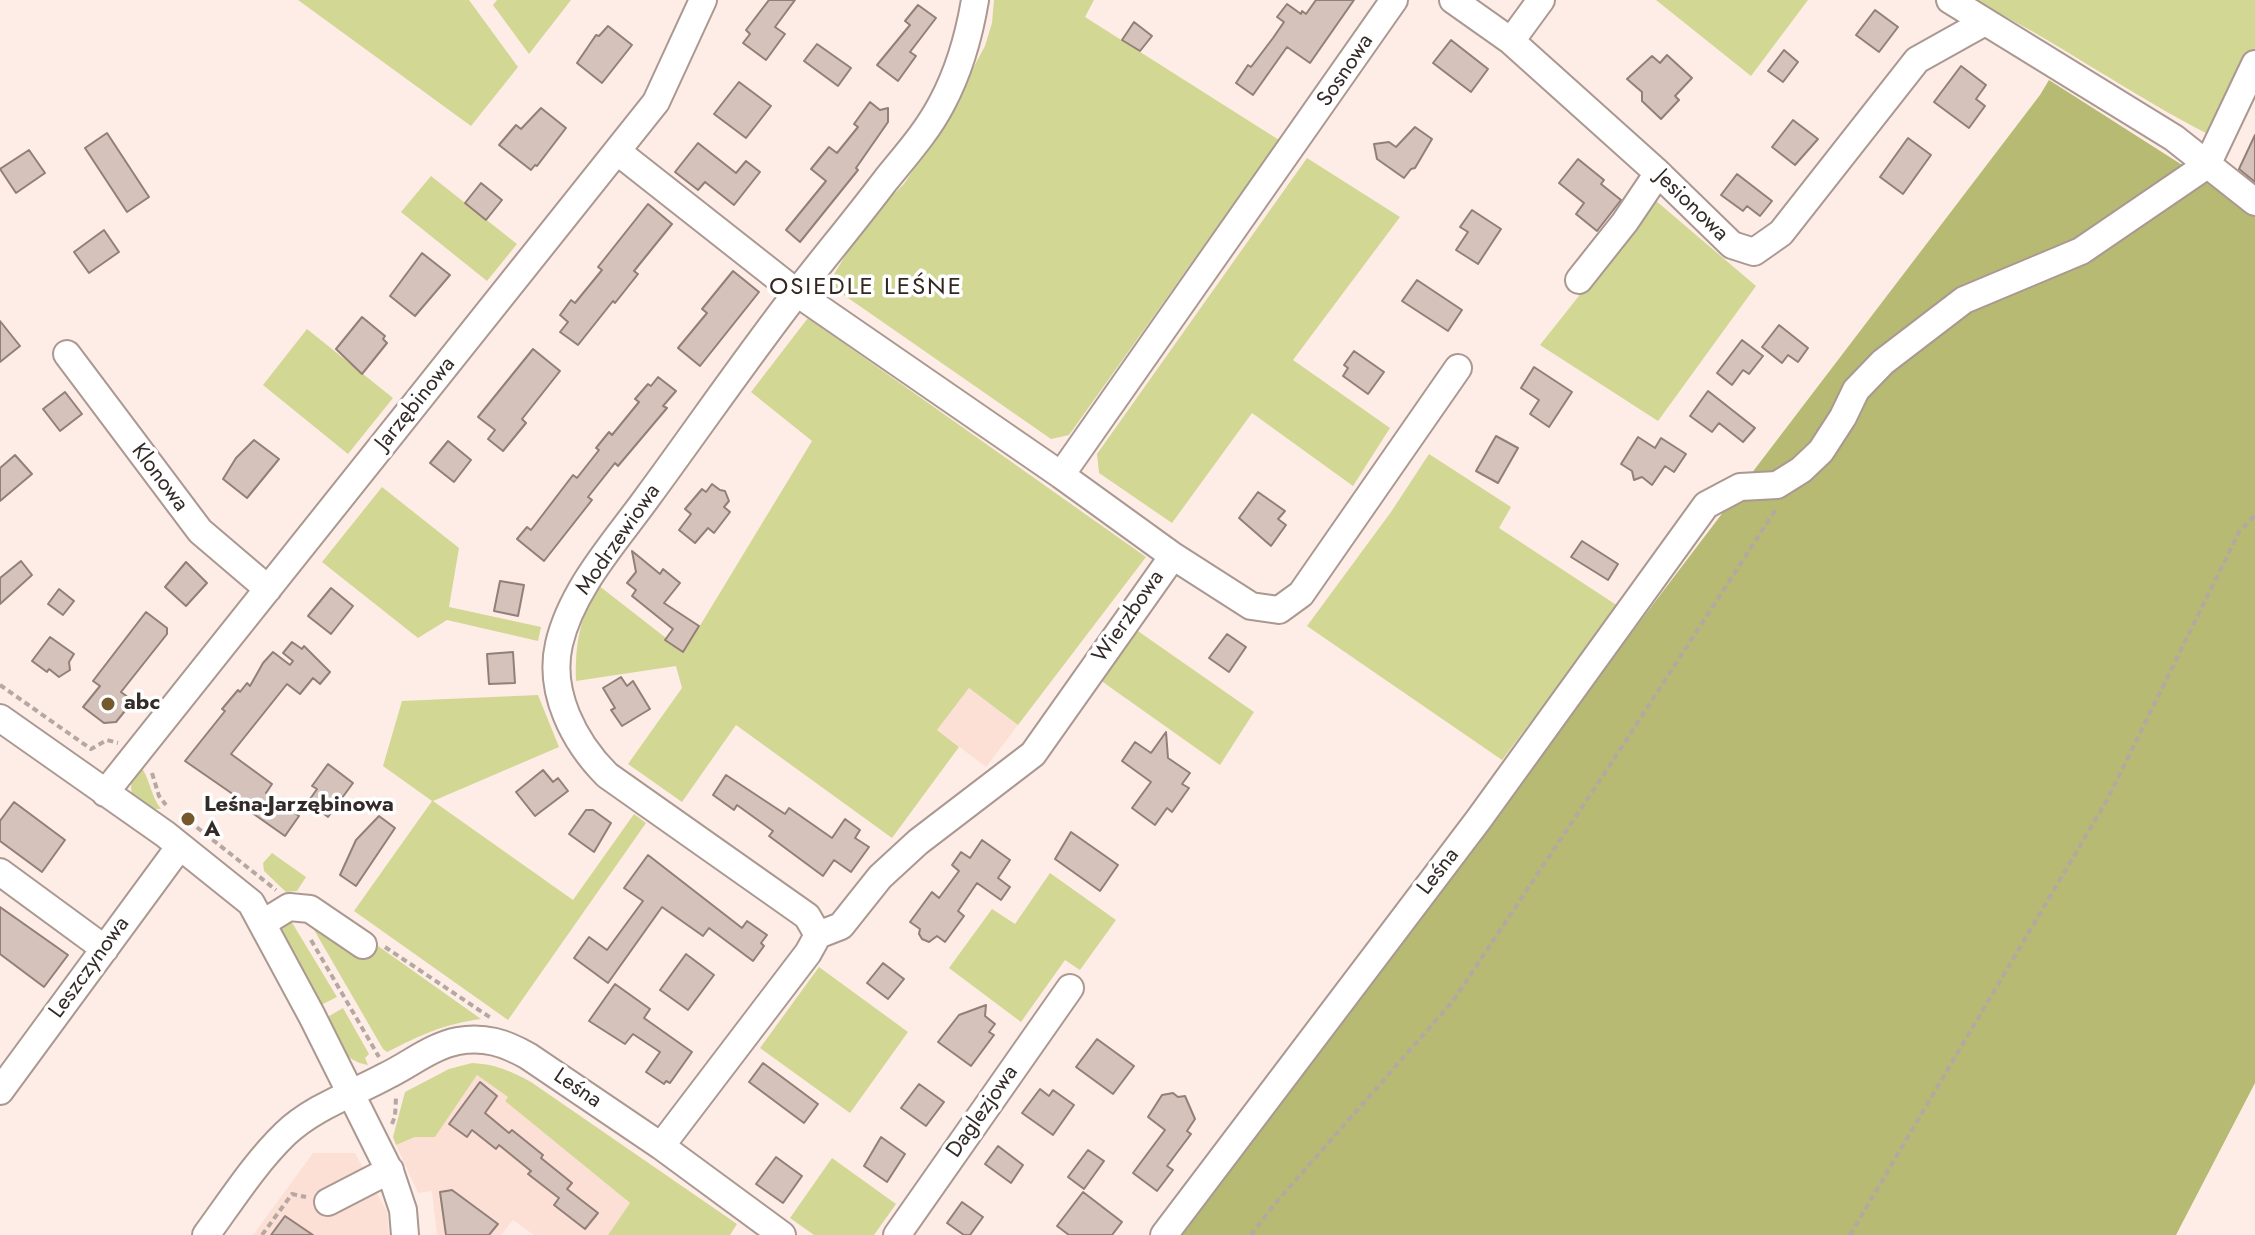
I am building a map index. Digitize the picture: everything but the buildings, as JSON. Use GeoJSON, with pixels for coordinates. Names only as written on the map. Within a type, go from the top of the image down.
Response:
{"type":"FeatureCollection","features":[{"type":"Feature","properties":{"kind":"street","name":"Jarzębinowa"},"geometry":{"type":"LineString","coordinates":[[105,793],[618,152],[663,91],[703,0]]}},
{"type":"Feature","properties":{"kind":"street","name":"Modrzewiowa"},"geometry":{"type":"LineString","coordinates":[[818,935],[807,916],[607,775],[581,747],[564,704],[557,670],[558,647],[565,625],[594,572],[797,293],[923,133],[943,102],[970,31],[975,0]]}},
{"type":"Feature","properties":{"kind":"street","name":"Sosnowa"},"geometry":{"type":"LineString","coordinates":[[1061,475],[1394,0]]}},
{"type":"Feature","properties":{"kind":"street","name":"Jesionowa"},"geometry":{"type":"LineString","coordinates":[[1453,0],[1511,41],[1658,173],[1732,245],[1754,252],[1781,233],[1917,60],[1985,22]]}},
{"type":"Feature","properties":{"kind":"street"},"geometry":{"type":"LineString","coordinates":[[1511,41],[1541,0]]}},
{"type":"Feature","properties":{"kind":"street"},"geometry":{"type":"LineString","coordinates":[[1950,0],[2174,138],[2255,202]]}},
{"type":"Feature","properties":{"kind":"street"},"geometry":{"type":"LineString","coordinates":[[1801,470],[1821,451],[1856,390],[1883,362],[1964,300],[2081,251],[2207,165],[2255,64]]}},
{"type":"Feature","properties":{"kind":"street"},"geometry":{"type":"LineString","coordinates":[[618,152],[797,293],[1173,556]]}},
{"type":"Feature","properties":{"kind":"street"},"geometry":{"type":"LineString","coordinates":[[1579,280],[1625,222],[1658,173]]}},
{"type":"Feature","properties":{"kind":"street","name":"Klonowa"},"geometry":{"type":"LineString","coordinates":[[67,354],[200,531],[268,589]]}},
{"type":"Feature","properties":{"kind":"street","name":"Wierzbowa"},"geometry":{"type":"LineString","coordinates":[[818,935],[841,926],[880,877],[918,842],[1033,754],[1173,556],[1251,606],[1279,610],[1301,594],[1458,368]]}},
{"type":"Feature","properties":{"kind":"street","name":"Leśna"},"geometry":{"type":"LineString","coordinates":[[1164,1235],[1479,819],[1706,505],[1740,487],[1777,485],[1801,470]]}},
{"type":"Feature","properties":{"kind":"street"},"geometry":{"type":"LineString","coordinates":[[0,718],[180,846],[242,895],[263,923],[390,1170],[399,1192],[405,1235]]}},
{"type":"Feature","properties":{"kind":"street","name":"Leszczynowa"},"geometry":{"type":"LineString","coordinates":[[0,1091],[180,846]]}},
{"type":"Feature","properties":{"kind":"street"},"geometry":{"type":"LineString","coordinates":[[0,872],[105,949]]}},
{"type":"Feature","properties":{"kind":"street"},"geometry":{"type":"LineString","coordinates":[[263,923],[289,907],[310,909],[363,945]]}},
{"type":"Feature","properties":{"kind":"street"},"geometry":{"type":"LineString","coordinates":[[661,1146],[808,953],[818,935]]}},
{"type":"Feature","properties":{"kind":"street","name":"Daglezjowa"},"geometry":{"type":"LineString","coordinates":[[897,1235],[1070,988]]}},
{"type":"Feature","properties":{"kind":"street","name":"Leśna"},"geometry":{"type":"LineString","coordinates":[[206,1235],[268,1152],[308,1116],[417,1058],[456,1041],[488,1039],[528,1056],[661,1146],[782,1235]]}},
{"type":"Feature","properties":{"kind":"street"},"geometry":{"type":"LineString","coordinates":[[328,1202],[390,1170]]}},
{"type":"Feature","properties":{"kind":"path"},"geometry":{"type":"LineString","coordinates":[[1251,1235],[1453,1001],[1801,470]]}},
{"type":"Feature","properties":{"kind":"path"},"geometry":{"type":"LineString","coordinates":[[1850,1235],[2107,800],[2239,532],[2255,515]]}},
{"type":"Feature","properties":{"kind":"path"},"geometry":{"type":"LineString","coordinates":[[0,685],[91,749],[107,740],[125,745]]}},
{"type":"Feature","properties":{"kind":"path"},"geometry":{"type":"LineString","coordinates":[[148,762],[159,796],[177,813]]}},
{"type":"Feature","properties":{"kind":"path"},"geometry":{"type":"LineString","coordinates":[[188,820],[283,897]]}},
{"type":"Feature","properties":{"kind":"path"},"geometry":{"type":"LineString","coordinates":[[305,930],[381,1061]]}},
{"type":"Feature","properties":{"kind":"path"},"geometry":{"type":"LineString","coordinates":[[391,1126],[395,1116],[396,1091]]}},
{"type":"Feature","properties":{"kind":"path"},"geometry":{"type":"LineString","coordinates":[[262,1235],[292,1194],[328,1202]]}},
{"type":"Feature","properties":{"kind":"shaded area"},"geometry":{"type":"Polygon","coordinates":[[[969,688],[1018,725],[986,767],[937,730],[969,688]]]}},
{"type":"Feature","properties":{"kind":"shaded area"},"geometry":{"type":"Polygon","coordinates":[[[477,1075],[508,1097],[505,1101],[631,1204],[608,1235],[534,1235],[513,1220],[501,1235],[437,1235],[432,1191],[418,1193],[396,1145],[415,1137],[435,1137],[477,1075]]]}},
{"type":"Feature","properties":{"kind":"shaded area"},"geometry":{"type":"Polygon","coordinates":[[[313,1153],[355,1153],[387,1212],[389,1235],[253,1235],[313,1153]]]}},
{"type":"Feature","properties":{"kind":"green space"},"geometry":{"type":"Polygon","coordinates":[[[298,0],[469,0],[518,67],[471,126],[298,0]]]}},
{"type":"Feature","properties":{"kind":"green space"},"geometry":{"type":"Polygon","coordinates":[[[497,0],[571,0],[529,54],[493,5],[497,0]]]}},
{"type":"Feature","properties":{"kind":"green space"},"geometry":{"type":"Polygon","coordinates":[[[994,0],[1094,0],[1085,17],[1279,140],[1069,435],[1051,439],[828,284],[867,220],[904,184],[942,126],[985,46],[992,23],[994,0]]]}},
{"type":"Feature","properties":{"kind":"green space"},"geometry":{"type":"Polygon","coordinates":[[[1656,0],[1808,0],[1751,76],[1656,0]]]}},
{"type":"Feature","properties":{"kind":"green space"},"geometry":{"type":"Polygon","coordinates":[[[1973,0],[2255,0],[2255,48],[2212,136],[1973,0]]]}},
{"type":"Feature","properties":{"kind":"green space"},"geometry":{"type":"Polygon","coordinates":[[[2049,80],[2190,170],[2077,243],[1952,297],[1813,446],[1784,471],[1748,478],[2040,95],[2049,80]]]}},
{"type":"Feature","properties":{"kind":"green space"},"geometry":{"type":"Polygon","coordinates":[[[1307,158],[1400,217],[1293,360],[1390,428],[1353,486],[1252,413],[1172,523],[1099,473],[1097,454],[1307,158]]]}},
{"type":"Feature","properties":{"kind":"green space"},"geometry":{"type":"Polygon","coordinates":[[[431,176],[517,244],[487,281],[401,212],[431,176]]]}},
{"type":"Feature","properties":{"kind":"green space"},"geometry":{"type":"Polygon","coordinates":[[[2199,176],[2255,214],[2255,1083],[2176,1235],[1174,1235],[1727,507],[1751,497],[1774,494],[1888,367],[1967,310],[2199,176]]]}},
{"type":"Feature","properties":{"kind":"green space"},"geometry":{"type":"Polygon","coordinates":[[[1655,200],[1756,286],[1658,421],[1540,345],[1655,200]]]}},
{"type":"Feature","properties":{"kind":"green space"},"geometry":{"type":"Polygon","coordinates":[[[808,318],[1146,557],[1018,725],[969,688],[937,730],[959,747],[892,838],[736,725],[682,802],[628,764],[682,688],[676,666],[576,681],[580,631],[598,585],[684,652],[812,441],[751,392],[808,318]]]}},
{"type":"Feature","properties":{"kind":"green space"},"geometry":{"type":"Polygon","coordinates":[[[307,329],[393,398],[348,454],[263,385],[307,329]]]}},
{"type":"Feature","properties":{"kind":"green space"},"geometry":{"type":"Polygon","coordinates":[[[1429,454],[1511,507],[1499,528],[1618,606],[1502,760],[1307,626],[1391,512],[1429,454]]]}},
{"type":"Feature","properties":{"kind":"green space"},"geometry":{"type":"Polygon","coordinates":[[[382,487],[459,548],[449,607],[541,627],[538,641],[447,620],[418,638],[322,562],[382,487]]]}},
{"type":"Feature","properties":{"kind":"green space"},"geometry":{"type":"Polygon","coordinates":[[[1135,629],[1254,712],[1220,765],[1100,680],[1135,629]]]}},
{"type":"Feature","properties":{"kind":"green space"},"geometry":{"type":"Polygon","coordinates":[[[538,695],[559,747],[433,801],[573,900],[634,814],[646,823],[508,1020],[354,911],[432,801],[383,766],[402,701],[538,695]]]}},
{"type":"Feature","properties":{"kind":"green space"},"geometry":{"type":"Polygon","coordinates":[[[139,764],[161,809],[142,805],[133,795],[132,780],[139,764]]]}},
{"type":"Feature","properties":{"kind":"green space"},"geometry":{"type":"Polygon","coordinates":[[[272,853],[306,877],[297,891],[286,892],[264,871],[263,863],[272,853]]]}},
{"type":"Feature","properties":{"kind":"green space"},"geometry":{"type":"Polygon","coordinates":[[[1050,873],[1116,920],[1080,970],[1065,960],[1021,1022],[949,968],[992,909],[1015,924],[1050,873]]]}},
{"type":"Feature","properties":{"kind":"green space"},"geometry":{"type":"Polygon","coordinates":[[[288,916],[337,997],[317,1007],[280,934],[280,927],[288,916]]]}},
{"type":"Feature","properties":{"kind":"green space"},"geometry":{"type":"Polygon","coordinates":[[[306,916],[371,941],[481,1019],[432,1031],[387,1052],[306,916]]]}},
{"type":"Feature","properties":{"kind":"green space"},"geometry":{"type":"Polygon","coordinates":[[[819,967],[908,1032],[850,1113],[760,1048],[819,967]]]}},
{"type":"Feature","properties":{"kind":"green space"},"geometry":{"type":"Polygon","coordinates":[[[343,1008],[369,1054],[365,1058],[368,1065],[346,1054],[324,1019],[343,1008]]]}},
{"type":"Feature","properties":{"kind":"green space"},"geometry":{"type":"Polygon","coordinates":[[[472,1063],[503,1069],[531,1082],[737,1224],[730,1235],[608,1235],[630,1203],[505,1101],[508,1097],[477,1075],[435,1137],[415,1137],[396,1145],[393,1137],[405,1092],[449,1069],[472,1063]]]}},
{"type":"Feature","properties":{"kind":"green space"},"geometry":{"type":"Polygon","coordinates":[[[832,1158],[896,1204],[874,1235],[814,1235],[790,1218],[832,1158]]]}},
{"type":"Feature","properties":{"kind":"place","name":"abc"},"geometry":{"type":"Point","coordinates":[108,704]}},
{"type":"Feature","properties":{"kind":"place","name":"Leśna-Jarzębinowa A"},"geometry":{"type":"Point","coordinates":[188,819]}},
{"type":"Feature","properties":{"kind":"district","name":"OSIEDLE LEŚNE"},"geometry":{"type":"Point","coordinates":[866,288]}}]}
